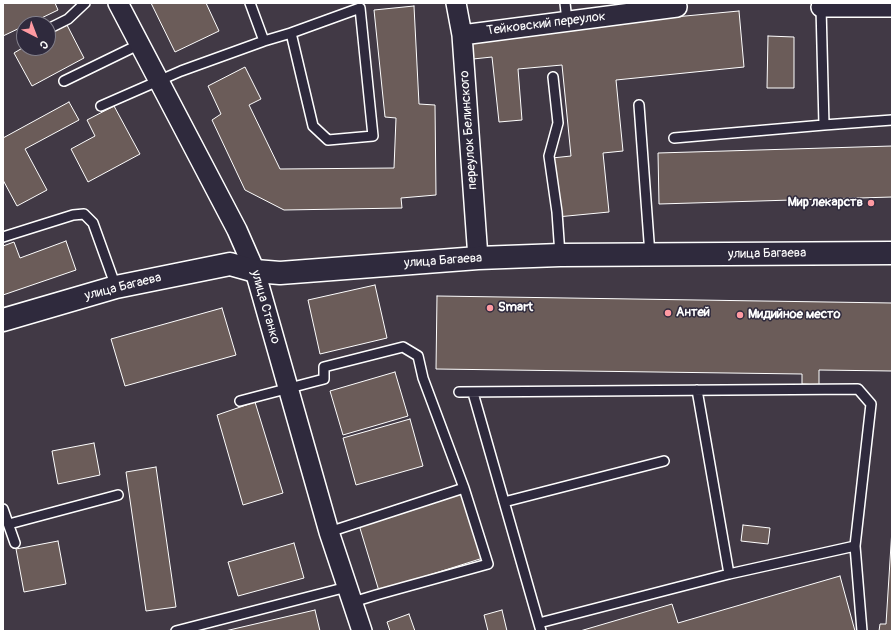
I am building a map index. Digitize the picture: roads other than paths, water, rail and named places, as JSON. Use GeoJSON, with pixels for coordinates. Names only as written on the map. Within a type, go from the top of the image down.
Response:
{"type":"FeatureCollection","features":[{"type":"Feature","properties":{"kind":"street","name":"улица Станко"},"geometry":{"type":"LineString","coordinates":[[118,3],[237,230],[255,272],[328,532],[362,631]]}},
{"type":"Feature","properties":{"kind":"street","name":"переулок Белинского"},"geometry":{"type":"LineString","coordinates":[[456,3],[462,35],[478,258]]}},
{"type":"Feature","properties":{"kind":"street"},"geometry":{"type":"LineString","coordinates":[[821,7],[865,4],[892,7]]}},
{"type":"Feature","properties":{"kind":"street","name":"Тейковский переулок"},"geometry":{"type":"LineString","coordinates":[[462,35],[566,12],[677,7]]}},
{"type":"Feature","properties":{"kind":"street","name":"улица Багаева"},"geometry":{"type":"LineString","coordinates":[[3,320],[116,287],[230,264],[255,272],[280,273],[478,258],[560,255],[892,253]]}},
{"type":"Feature","properties":{"kind":"lane"},"geometry":{"type":"LineString","coordinates":[[56,25],[68,19],[85,3]]}},
{"type":"Feature","properties":{"kind":"lane"},"geometry":{"type":"LineString","coordinates":[[250,3],[264,41]]}},
{"type":"Feature","properties":{"kind":"lane"},"geometry":{"type":"LineString","coordinates":[[821,7],[824,125]]}},
{"type":"Feature","properties":{"kind":"lane"},"geometry":{"type":"LineString","coordinates":[[101,106],[159,82],[181,71],[360,8],[373,136],[328,140],[314,126],[291,33]]}},
{"type":"Feature","properties":{"kind":"lane"},"geometry":{"type":"LineString","coordinates":[[64,81],[140,44]]}},
{"type":"Feature","properties":{"kind":"lane"},"geometry":{"type":"LineString","coordinates":[[553,77],[558,123],[548,156],[557,212],[560,255]]}},
{"type":"Feature","properties":{"kind":"lane"},"geometry":{"type":"LineString","coordinates":[[639,105],[650,255]]}},
{"type":"Feature","properties":{"kind":"lane"},"geometry":{"type":"LineString","coordinates":[[674,138],[892,120]]}},
{"type":"Feature","properties":{"kind":"lane"},"geometry":{"type":"LineString","coordinates":[[3,236],[73,215],[84,214],[93,223],[116,287]]}},
{"type":"Feature","properties":{"kind":"lane"},"geometry":{"type":"LineString","coordinates":[[176,631],[350,595],[376,595],[488,564],[464,488],[423,378],[418,356],[403,347],[324,367],[324,379],[240,401]]}},
{"type":"Feature","properties":{"kind":"lane"},"geometry":{"type":"LineString","coordinates":[[459,392],[858,389],[871,404],[855,546],[862,631]]}},
{"type":"Feature","properties":{"kind":"lane"},"geometry":{"type":"LineString","coordinates":[[697,390],[729,574]]}},
{"type":"Feature","properties":{"kind":"lane"},"geometry":{"type":"LineString","coordinates":[[473,393],[540,627],[729,574],[855,546]]}},
{"type":"Feature","properties":{"kind":"lane"},"geometry":{"type":"LineString","coordinates":[[504,502],[664,461]]}},
{"type":"Feature","properties":{"kind":"lane"},"geometry":{"type":"LineString","coordinates":[[328,532],[464,488]]}},
{"type":"Feature","properties":{"kind":"lane"},"geometry":{"type":"LineString","coordinates":[[9,524],[118,495]]}},
{"type":"Feature","properties":{"kind":"lane"},"geometry":{"type":"LineString","coordinates":[[3,509],[15,543]]}},
{"type":"Feature","properties":{"kind":"place","name":"Мир лекарств"},"geometry":{"type":"Point","coordinates":[871,203]}},
{"type":"Feature","properties":{"kind":"place","name":"Smart"},"geometry":{"type":"Point","coordinates":[490,308]}},
{"type":"Feature","properties":{"kind":"place","name":"Антей"},"geometry":{"type":"Point","coordinates":[668,313]}},
{"type":"Feature","properties":{"kind":"place","name":"Мидийное место"},"geometry":{"type":"Point","coordinates":[740,315]}}]}
